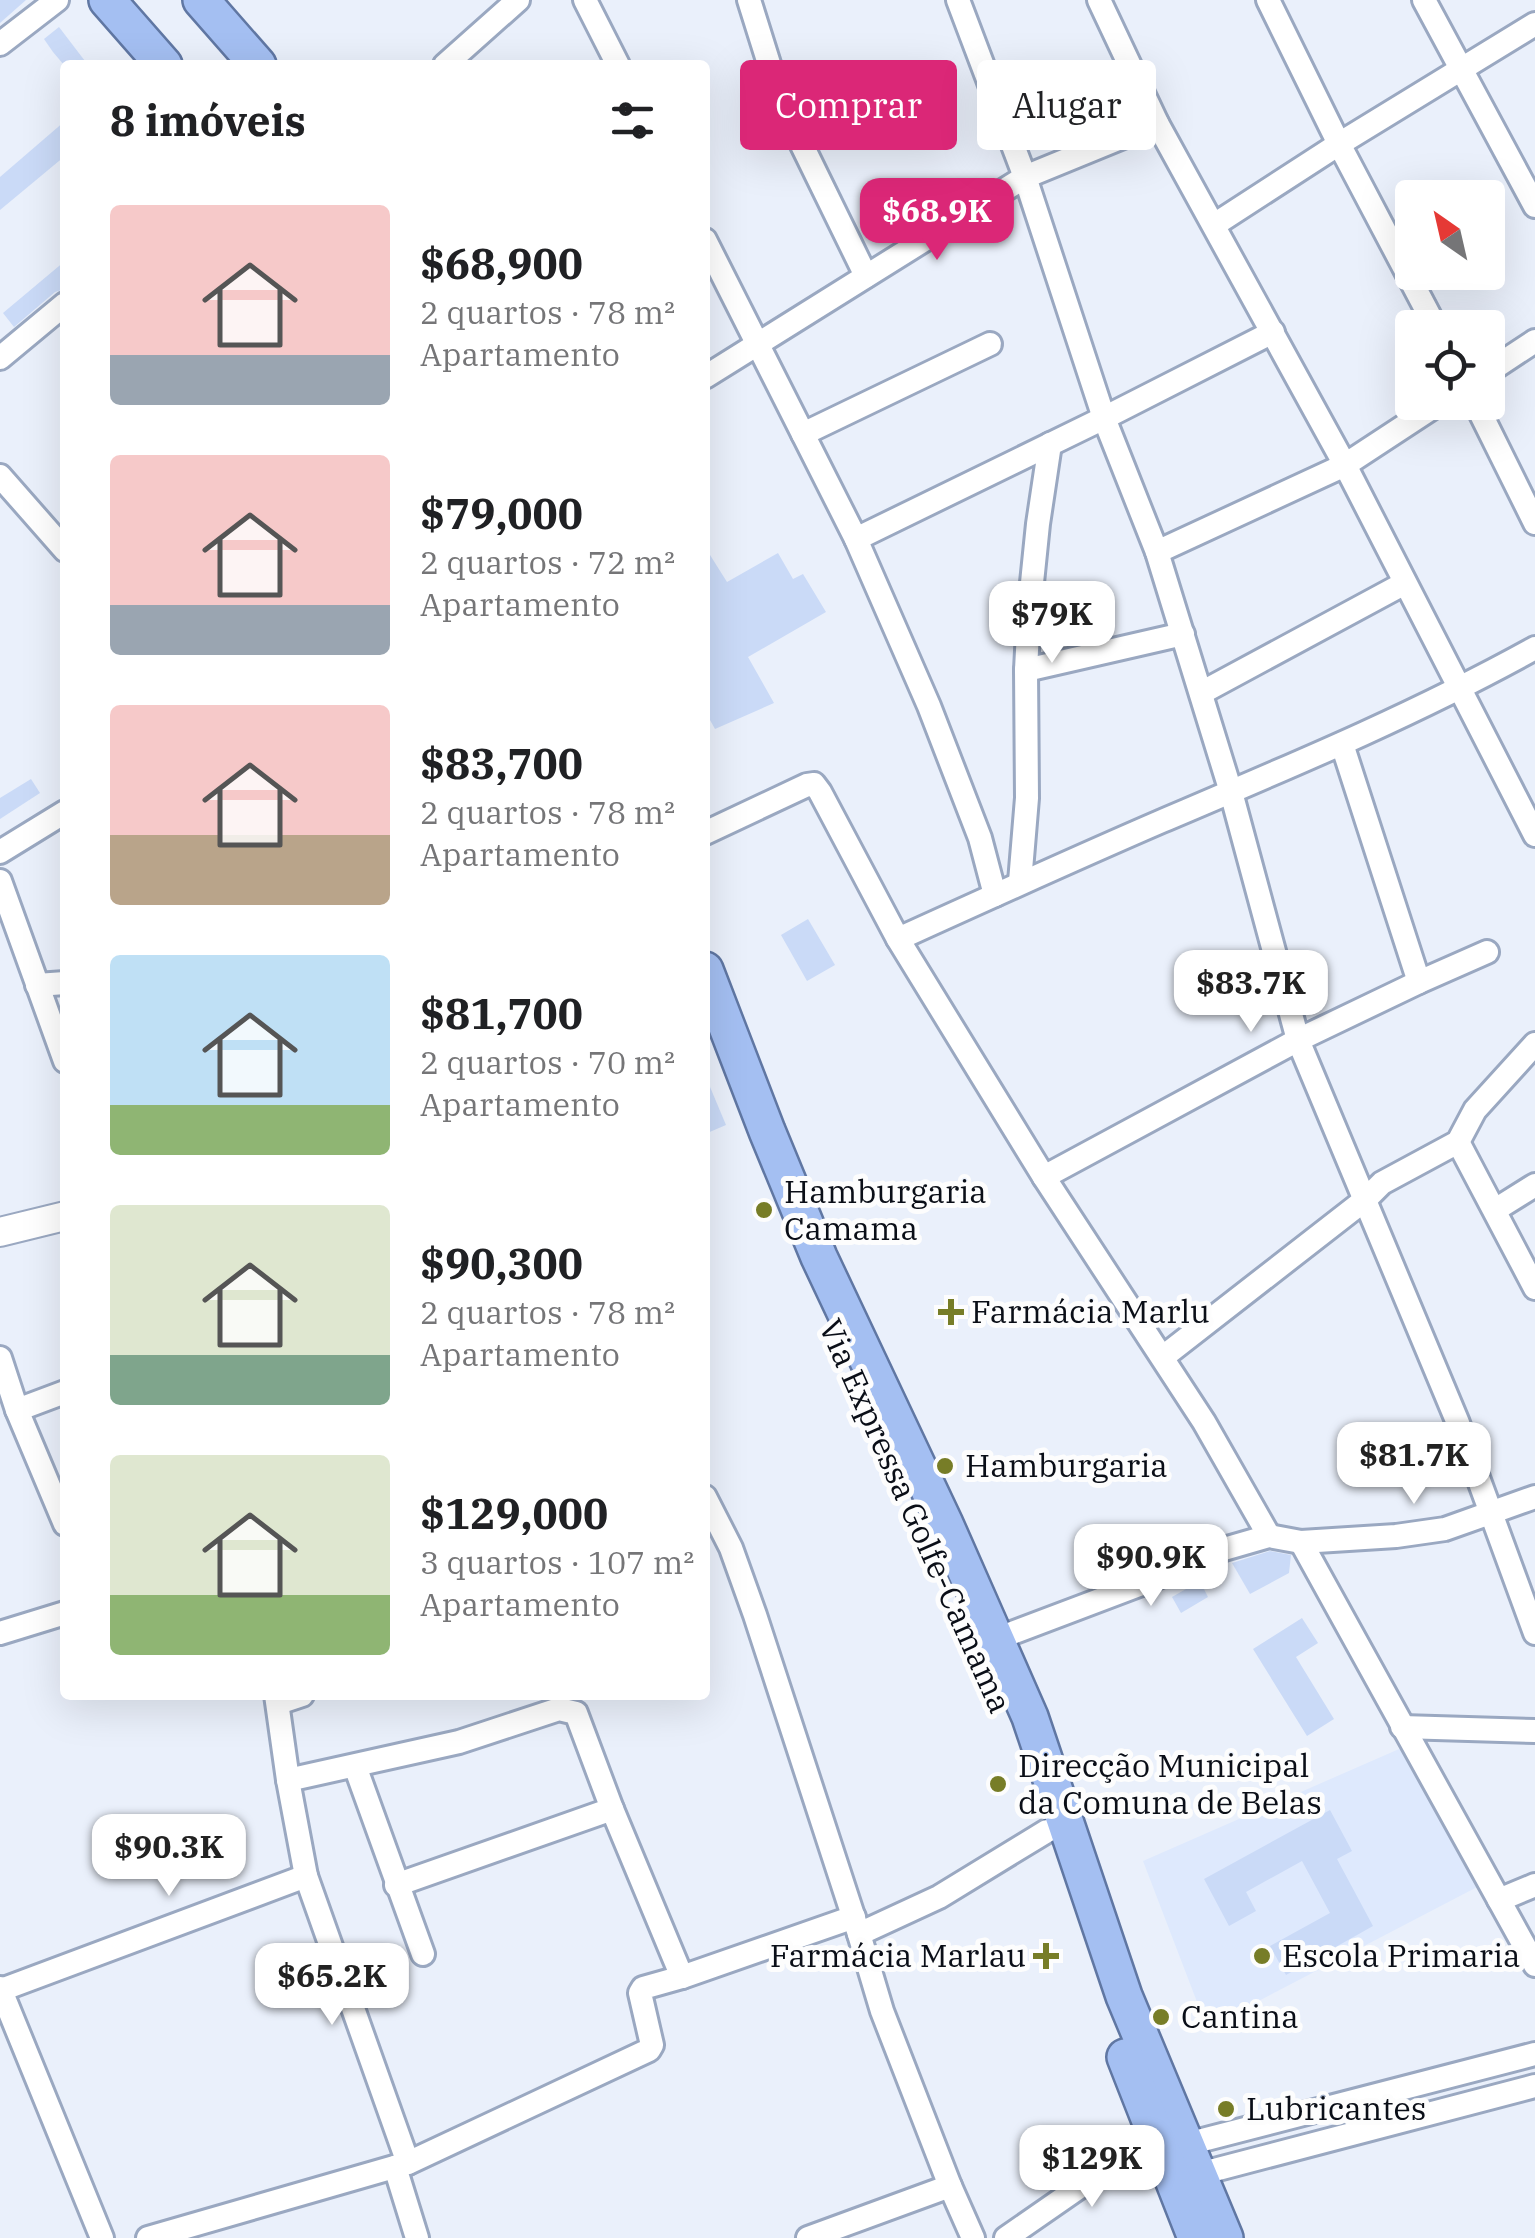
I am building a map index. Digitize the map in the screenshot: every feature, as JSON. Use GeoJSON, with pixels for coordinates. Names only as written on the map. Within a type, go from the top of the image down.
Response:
{"type":"FeatureCollection","features":[{"type":"Feature","properties":{"kind":"highway"},"geometry":{"type":"LineString","coordinates":[[107,0],[160,60]]}},
{"type":"Feature","properties":{"kind":"highway"},"geometry":{"type":"LineString","coordinates":[[201,0],[254,60]]}},
{"type":"Feature","properties":{"kind":"highway"},"geometry":{"type":"LineString","coordinates":[[710,983],[820,1257],[1030,1717],[1182,2156],[1225,2238]]}},
{"type":"Feature","properties":{"kind":"highway","name":"Via Expressa Golfe-Camama"},"geometry":{"type":"LineString","coordinates":[[710,1036],[818,1301],[982,1650],[1047,1830],[1091,1968],[1182,2156],[1196,2238]]}},
{"type":"Feature","properties":{"kind":"street"},"geometry":{"type":"LineString","coordinates":[[0,44],[57,0]]}},
{"type":"Feature","properties":{"kind":"street"},"geometry":{"type":"LineString","coordinates":[[451,60],[518,0]]}},
{"type":"Feature","properties":{"kind":"street"},"geometry":{"type":"LineString","coordinates":[[586,0],[616,60]]}},
{"type":"Feature","properties":{"kind":"street"},"geometry":{"type":"LineString","coordinates":[[749,0],[782,102],[866,276]]}},
{"type":"Feature","properties":{"kind":"street"},"geometry":{"type":"LineString","coordinates":[[958,0],[1025,176],[1104,418],[1156,552],[1231,792],[1298,1040],[1458,1423],[1535,1634]]}},
{"type":"Feature","properties":{"kind":"street"},"geometry":{"type":"LineString","coordinates":[[1099,0],[1127,60]]}},
{"type":"Feature","properties":{"kind":"street"},"geometry":{"type":"LineString","coordinates":[[1268,0],[1427,310]]}},
{"type":"Feature","properties":{"kind":"street"},"geometry":{"type":"LineString","coordinates":[[1424,0],[1535,206]]}},
{"type":"Feature","properties":{"kind":"street"},"geometry":{"type":"LineString","coordinates":[[1214,226],[1535,24]]}},
{"type":"Feature","properties":{"kind":"street"},"geometry":{"type":"LineString","coordinates":[[1156,123],[1345,465],[1535,835]]}},
{"type":"Feature","properties":{"kind":"street"},"geometry":{"type":"LineString","coordinates":[[710,373],[1025,176],[1089,150]]}},
{"type":"Feature","properties":{"kind":"street"},"geometry":{"type":"LineString","coordinates":[[710,250],[856,539],[980,838],[995,895]]}},
{"type":"Feature","properties":{"kind":"street"},"geometry":{"type":"LineString","coordinates":[[0,358],[60,308]]}},
{"type":"Feature","properties":{"kind":"street"},"geometry":{"type":"LineString","coordinates":[[856,539],[1272,332]]}},
{"type":"Feature","properties":{"kind":"street"},"geometry":{"type":"LineString","coordinates":[[1505,360],[1535,340]]}},
{"type":"Feature","properties":{"kind":"street"},"geometry":{"type":"LineString","coordinates":[[802,434],[990,344]]}},
{"type":"Feature","properties":{"kind":"street"},"geometry":{"type":"LineString","coordinates":[[1156,552],[1345,465],[1414,420]]}},
{"type":"Feature","properties":{"kind":"street"},"geometry":{"type":"LineString","coordinates":[[1484,420],[1535,523]]}},
{"type":"Feature","properties":{"kind":"street"},"geometry":{"type":"LineString","coordinates":[[1020,882],[1028,798],[1029,612],[1050,444]]}},
{"type":"Feature","properties":{"kind":"street"},"geometry":{"type":"LineString","coordinates":[[0,476],[60,544]]}},
{"type":"Feature","properties":{"kind":"street"},"geometry":{"type":"LineString","coordinates":[[1201,693],[1405,583]]}},
{"type":"Feature","properties":{"kind":"street"},"geometry":{"type":"LineString","coordinates":[[1026,670],[1182,634]]}},
{"type":"Feature","properties":{"kind":"street"},"geometry":{"type":"LineString","coordinates":[[898,939],[1020,882],[1342,744],[1459,690],[1535,648]]}},
{"type":"Feature","properties":{"kind":"street"},"geometry":{"type":"LineString","coordinates":[[1342,744],[1419,982]]}},
{"type":"Feature","properties":{"kind":"street"},"geometry":{"type":"LineString","coordinates":[[710,831],[814,784],[898,939],[1044,1176],[1204,1422],[1269,1536]]}},
{"type":"Feature","properties":{"kind":"street"},"geometry":{"type":"LineString","coordinates":[[0,852],[60,815]]}},
{"type":"Feature","properties":{"kind":"street"},"geometry":{"type":"LineString","coordinates":[[0,881],[60,1047]]}},
{"type":"Feature","properties":{"kind":"street"},"geometry":{"type":"LineString","coordinates":[[1044,1176],[1298,1040],[1487,952]]}},
{"type":"Feature","properties":{"kind":"street"},"geometry":{"type":"LineString","coordinates":[[38,985],[60,983]]}},
{"type":"Feature","properties":{"kind":"street"},"geometry":{"type":"LineString","coordinates":[[1162,1357],[1382,1183],[1458,1142],[1475,1110],[1535,1044]]}},
{"type":"Feature","properties":{"kind":"street"},"geometry":{"type":"LineString","coordinates":[[1458,1142],[1535,1288]]}},
{"type":"Feature","properties":{"kind":"street"},"geometry":{"type":"LineString","coordinates":[[1496,1210],[1535,1185]]}},
{"type":"Feature","properties":{"kind":"street"},"geometry":{"type":"LineString","coordinates":[[0,1232],[60,1217]]}},
{"type":"Feature","properties":{"kind":"street"},"geometry":{"type":"LineString","coordinates":[[0,1358],[17,1410],[60,1512]]}},
{"type":"Feature","properties":{"kind":"street"},"geometry":{"type":"LineString","coordinates":[[17,1410],[60,1394]]}},
{"type":"Feature","properties":{"kind":"street"},"geometry":{"type":"LineString","coordinates":[[996,1639],[1224,1549],[1269,1536],[1301,1542],[1445,1529],[1535,1497]]}},
{"type":"Feature","properties":{"kind":"street"},"geometry":{"type":"LineString","coordinates":[[710,1507],[731,1548],[787,1709],[882,2010],[973,2238]]}},
{"type":"Feature","properties":{"kind":"street"},"geometry":{"type":"LineString","coordinates":[[1301,1542],[1535,1965]]}},
{"type":"Feature","properties":{"kind":"street"},"geometry":{"type":"LineString","coordinates":[[0,1633],[60,1615]]}},
{"type":"Feature","properties":{"kind":"street"},"geometry":{"type":"LineString","coordinates":[[277,1700],[306,1876],[402,2165],[417,2238]]}},
{"type":"Feature","properties":{"kind":"street"},"geometry":{"type":"LineString","coordinates":[[288,1780],[459,1742],[556,1702],[576,1714],[682,1976]]}},
{"type":"Feature","properties":{"kind":"street"},"geometry":{"type":"LineString","coordinates":[[1402,1727],[1535,1731]]}},
{"type":"Feature","properties":{"kind":"street"},"geometry":{"type":"LineString","coordinates":[[355,1766],[423,1954]]}},
{"type":"Feature","properties":{"kind":"street"},"geometry":{"type":"LineString","coordinates":[[396,1885],[612,1809]]}},
{"type":"Feature","properties":{"kind":"street"},"geometry":{"type":"LineString","coordinates":[[148,2238],[402,2165],[649,2050],[652,2044],[640,1990],[856,1926],[939,1897],[1047,1830]]}},
{"type":"Feature","properties":{"kind":"street"},"geometry":{"type":"LineString","coordinates":[[102,2238],[6,2018],[0,1990],[306,1876]]}},
{"type":"Feature","properties":{"kind":"street"},"geometry":{"type":"LineString","coordinates":[[1498,1900],[1535,1885]]}},
{"type":"Feature","properties":{"kind":"street"},"geometry":{"type":"LineString","coordinates":[[1182,2156],[1535,2054]]}},
{"type":"Feature","properties":{"kind":"street"},"geometry":{"type":"LineString","coordinates":[[1006,2238],[1107,2172],[1535,2086]]}},
{"type":"Feature","properties":{"kind":"street"},"geometry":{"type":"LineString","coordinates":[[808,2238],[835,2233],[950,2186]]}},
{"type":"Feature","properties":{"kind":"shaded area","name":"Escola Primaria"},"geometry":{"type":"Polygon","coordinates":[[[1406,1746],[1481,1885],[1207,2028],[1143,1861],[1406,1746]]]}},
{"type":"Feature","properties":{"kind":"building"},"geometry":{"type":"Polygon","coordinates":[[[0,0],[26,0],[0,23],[0,0]]]}},
{"type":"Feature","properties":{"kind":"building"},"geometry":{"type":"Polygon","coordinates":[[[59,27],[84,60],[60,60],[44,39],[59,27]]]}},
{"type":"Feature","properties":{"kind":"building"},"geometry":{"type":"Polygon","coordinates":[[[60,125],[60,160],[0,210],[0,177],[60,125]]]}},
{"type":"Feature","properties":{"kind":"building"},"geometry":{"type":"Polygon","coordinates":[[[60,265],[60,290],[14,327],[3,313],[60,265]]]}},
{"type":"Feature","properties":{"kind":"building"},"geometry":{"type":"Polygon","coordinates":[[[778,553],[793,579],[803,574],[826,612],[748,657],[774,703],[715,729],[710,720],[710,555],[727,582],[778,553]]]}},
{"type":"Feature","properties":{"kind":"building"},"geometry":{"type":"Polygon","coordinates":[[[31,779],[40,793],[0,819],[0,798],[31,779]]]}},
{"type":"Feature","properties":{"kind":"building"},"geometry":{"type":"Polygon","coordinates":[[[808,919],[835,965],[807,981],[781,935],[808,919]]]}},
{"type":"Feature","properties":{"kind":"building"},"geometry":{"type":"Polygon","coordinates":[[[710,1087],[726,1125],[710,1132],[710,1087]]]}},
{"type":"Feature","properties":{"kind":"building"},"geometry":{"type":"Polygon","coordinates":[[[1270,1551],[1291,1555],[1289,1573],[1250,1594],[1232,1563],[1270,1551]]]}},
{"type":"Feature","properties":{"kind":"building"},"geometry":{"type":"Polygon","coordinates":[[[1200,1581],[1208,1597],[1181,1613],[1172,1597],[1200,1581]]]}},
{"type":"Feature","properties":{"kind":"building"},"geometry":{"type":"Polygon","coordinates":[[[1302,1618],[1318,1643],[1296,1657],[1334,1719],[1307,1736],[1253,1649],[1302,1618]]]}},
{"type":"Feature","properties":{"kind":"building"},"geometry":{"type":"Polygon","coordinates":[[[1330,1810],[1352,1851],[1337,1859],[1373,1926],[1286,1975],[1270,1946],[1330,1913],[1302,1861],[1246,1892],[1256,1911],[1229,1926],[1204,1879],[1330,1810]]]}},
{"type":"Feature","properties":{"kind":"place","name":"Hamburgaria Camama"},"geometry":{"type":"Point","coordinates":[764,1210]}},
{"type":"Feature","properties":{"kind":"place","name":"Farmácia Marlu"},"geometry":{"type":"Point","coordinates":[951,1312]}},
{"type":"Feature","properties":{"kind":"place","name":"Hamburgaria"},"geometry":{"type":"Point","coordinates":[945,1466]}},
{"type":"Feature","properties":{"kind":"place","name":"Direcção Municipal da Comuna de Belas"},"geometry":{"type":"Point","coordinates":[998,1784]}},
{"type":"Feature","properties":{"kind":"place","name":"Farmácia Marlau"},"geometry":{"type":"Point","coordinates":[1046,1956]}},
{"type":"Feature","properties":{"kind":"place","name":"Escola Primaria"},"geometry":{"type":"Point","coordinates":[1262,1956]}},
{"type":"Feature","properties":{"kind":"place","name":"Cantina"},"geometry":{"type":"Point","coordinates":[1161,2017]}},
{"type":"Feature","properties":{"kind":"place","name":"Lubricantes"},"geometry":{"type":"Point","coordinates":[1226,2109]}}]}
